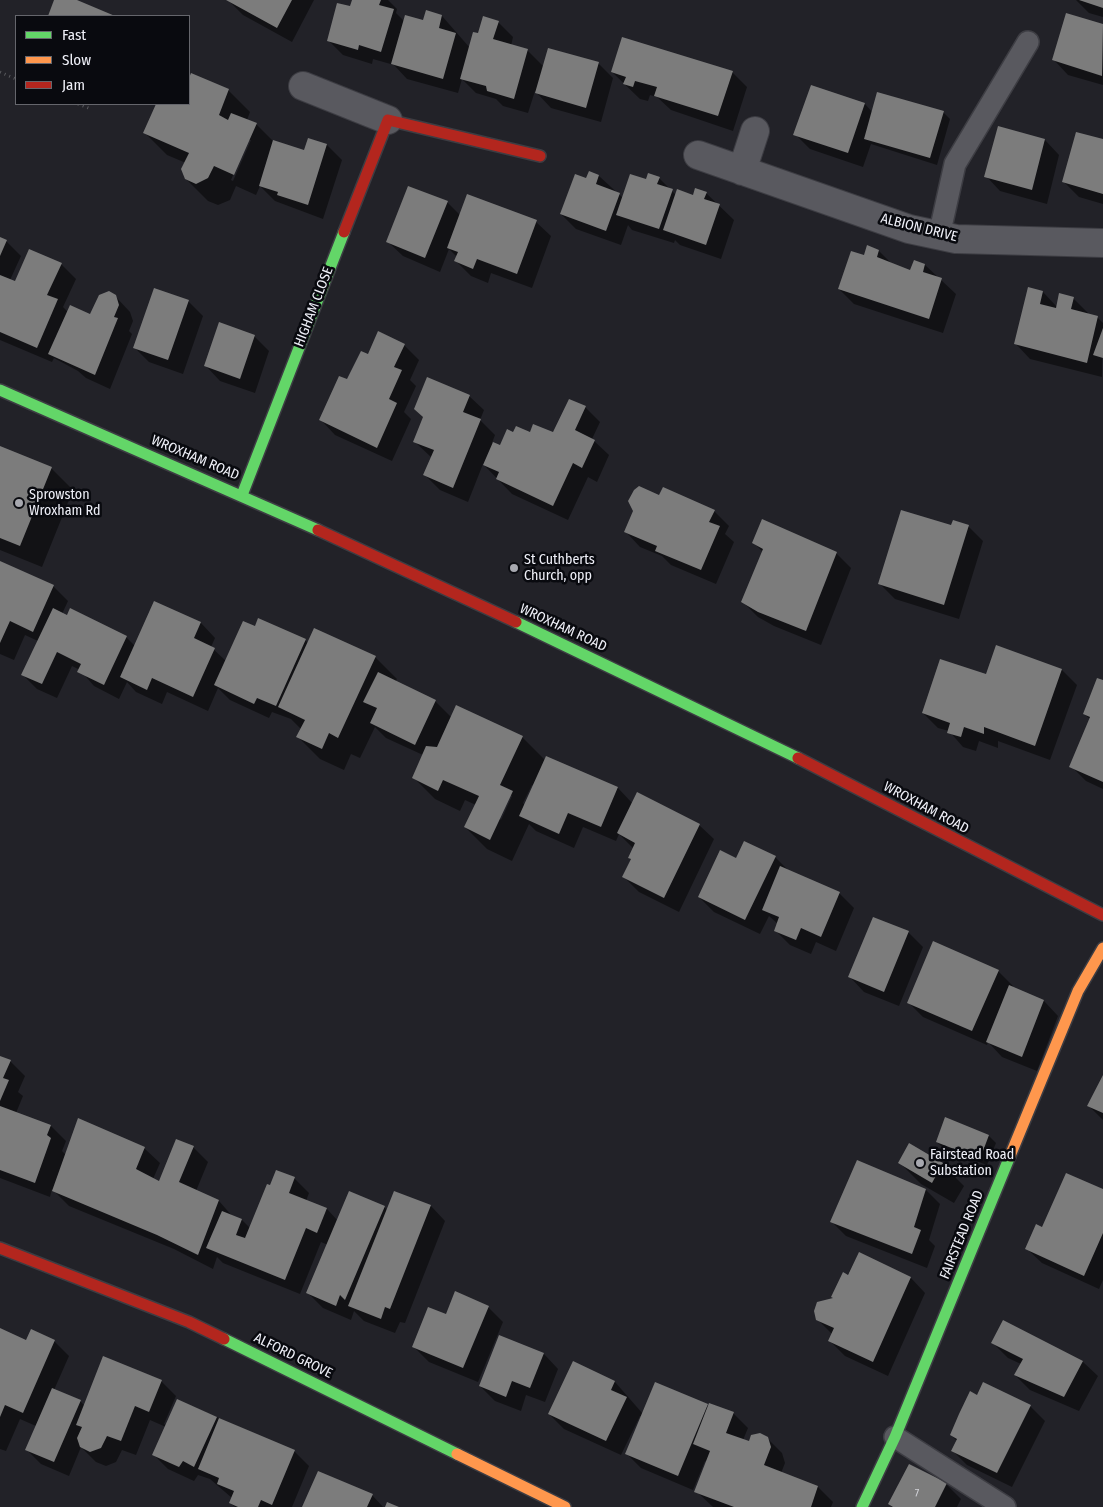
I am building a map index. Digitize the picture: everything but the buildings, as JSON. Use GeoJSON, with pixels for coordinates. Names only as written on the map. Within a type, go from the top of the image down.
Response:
{"type":"FeatureCollection","features":[{"type":"Feature","properties":{"kind":"street"},"geometry":{"type":"LineString","coordinates":[[303,86],[388,120],[540,156]]}},
{"type":"Feature","properties":{"kind":"street","name":"HIGHAM CLOSE"},"geometry":{"type":"LineString","coordinates":[[242,495],[388,120]]}},
{"type":"Feature","properties":{"kind":"street"},"geometry":{"type":"LineString","coordinates":[[742,171],[755,131]]}},
{"type":"Feature","properties":{"kind":"street","name":"ALBION DRIVE"},"geometry":{"type":"LineString","coordinates":[[698,155],[909,229],[939,236],[956,239],[1103,243]]}},
{"type":"Feature","properties":{"kind":"street","name":"WROXHAM ROAD"},"geometry":{"type":"LineString","coordinates":[[0,390],[242,495],[673,697],[1103,915]]}},
{"type":"Feature","properties":{"kind":"street","name":"FAIRSTEAD ROAD"},"geometry":{"type":"LineString","coordinates":[[862,1507],[895,1437],[1078,990],[1103,948]]}},
{"type":"Feature","properties":{"kind":"street","name":"ALFORD GROVE"},"geometry":{"type":"LineString","coordinates":[[0,1248],[189,1322],[565,1507]]}},
{"type":"Feature","properties":{"kind":"lane"},"geometry":{"type":"LineString","coordinates":[[939,236],[955,164],[1028,42]]}},
{"type":"Feature","properties":{"kind":"lane"},"geometry":{"type":"LineString","coordinates":[[895,1437],[1005,1507]]}},
{"type":"Feature","properties":{"kind":"path"},"geometry":{"type":"LineString","coordinates":[[0,72],[15,79]]}},
{"type":"Feature","properties":{"kind":"path"},"geometry":{"type":"LineString","coordinates":[[81,105],[91,109]]}},
{"type":"Feature","properties":{"kind":"traffic: fast"},"geometry":{"type":"LineString","coordinates":[[242,495],[344,232]]}},
{"type":"Feature","properties":{"kind":"traffic: fast"},"geometry":{"type":"LineString","coordinates":[[0,390],[318,530]]}},
{"type":"Feature","properties":{"kind":"traffic: fast"},"geometry":{"type":"LineString","coordinates":[[516,622],[798,758]]}},
{"type":"Feature","properties":{"kind":"traffic: fast"},"geometry":{"type":"LineString","coordinates":[[862,1507],[895,1437],[1010,1156]]}},
{"type":"Feature","properties":{"kind":"traffic: fast"},"geometry":{"type":"LineString","coordinates":[[224,1339],[457,1454]]}},
{"type":"Feature","properties":{"kind":"traffic: slow"},"geometry":{"type":"LineString","coordinates":[[1010,1156],[1078,991],[1103,948]]}},
{"type":"Feature","properties":{"kind":"traffic: slow"},"geometry":{"type":"LineString","coordinates":[[457,1454],[565,1507]]}},
{"type":"Feature","properties":{"kind":"traffic: jam"},"geometry":{"type":"LineString","coordinates":[[344,232],[388,120],[540,156]]}},
{"type":"Feature","properties":{"kind":"traffic: jam"},"geometry":{"type":"LineString","coordinates":[[318,530],[516,622]]}},
{"type":"Feature","properties":{"kind":"traffic: jam"},"geometry":{"type":"LineString","coordinates":[[798,758],[1103,915]]}},
{"type":"Feature","properties":{"kind":"traffic: jam"},"geometry":{"type":"LineString","coordinates":[[0,1248],[189,1322],[224,1339]]}},
{"type":"Feature","properties":{"kind":"place","name":"Sprowston Wroxham Rd"},"geometry":{"type":"Point","coordinates":[19,503]}},
{"type":"Feature","properties":{"kind":"place","name":"St Cuthberts Church, opp"},"geometry":{"type":"Point","coordinates":[514,568]}},
{"type":"Feature","properties":{"kind":"place","name":"Fairstead Road Substation"},"geometry":{"type":"Point","coordinates":[920,1163]}}]}
